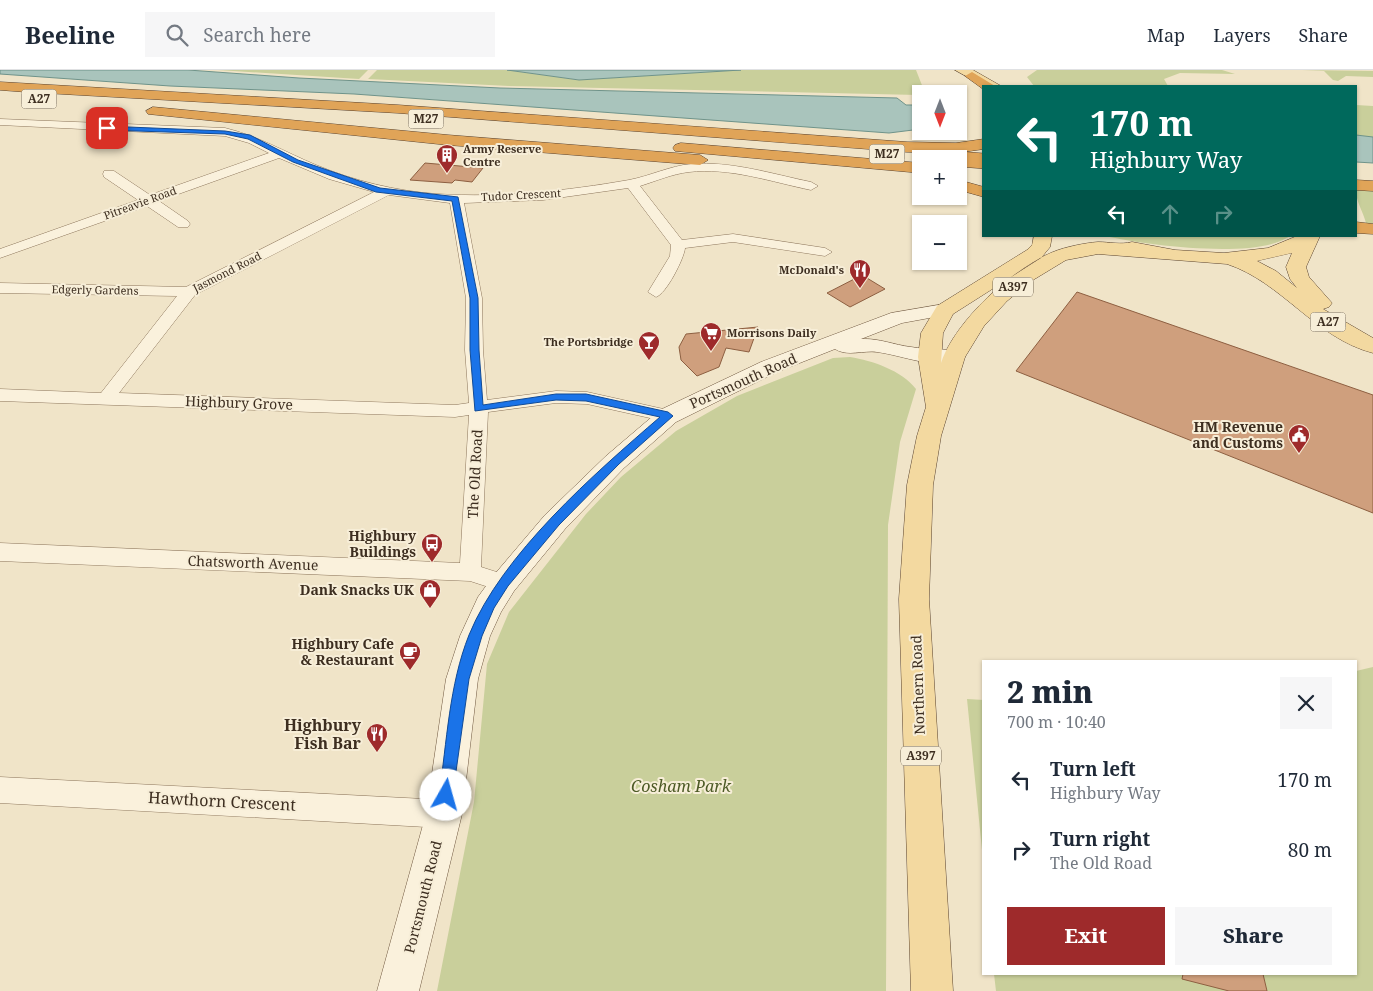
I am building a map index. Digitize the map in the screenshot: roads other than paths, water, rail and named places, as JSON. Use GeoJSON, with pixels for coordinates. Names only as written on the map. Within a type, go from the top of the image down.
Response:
{"type":"FeatureCollection","features":[{"type":"Feature","properties":{"kind":"highway"},"geometry":{"type":"LineString","coordinates":[[971,72],[987,85]]}},
{"type":"Feature","properties":{"kind":"highway","name":"A27"},"geometry":{"type":"LineString","coordinates":[[0,86],[26,88]]}},
{"type":"Feature","properties":{"kind":"highway"},"geometry":{"type":"LineString","coordinates":[[26,88],[408,109],[934,148],[982,145]]}},
{"type":"Feature","properties":{"kind":"highway","name":"M27"},"geometry":{"type":"LineString","coordinates":[[26,88],[825,155],[912,167]]}},
{"type":"Feature","properties":{"kind":"highway","name":"A27"},"geometry":{"type":"LineString","coordinates":[[0,96],[79,102]]}},
{"type":"Feature","properties":{"kind":"highway"},"geometry":{"type":"LineString","coordinates":[[79,102],[195,117],[912,177]]}},
{"type":"Feature","properties":{"kind":"highway","name":"M27"},"geometry":{"type":"LineString","coordinates":[[79,102],[825,155],[912,158]]}},
{"type":"Feature","properties":{"kind":"highway"},"geometry":{"type":"LineString","coordinates":[[871,143],[953,144],[971,139],[978,129]]}},
{"type":"Feature","properties":{"kind":"highway"},"geometry":{"type":"LineString","coordinates":[[967,160],[982,161]]}},
{"type":"Feature","properties":{"kind":"highway"},"geometry":{"type":"LineString","coordinates":[[967,172],[982,174]]}},
{"type":"Feature","properties":{"kind":"highway"},"geometry":{"type":"LineString","coordinates":[[1357,185],[1373,186]]}},
{"type":"Feature","properties":{"kind":"highway"},"geometry":{"type":"LineString","coordinates":[[967,187],[982,191]]}},
{"type":"Feature","properties":{"kind":"highway"},"geometry":{"type":"LineString","coordinates":[[1357,226],[1373,229]]}},
{"type":"Feature","properties":{"kind":"main road"},"geometry":{"type":"LineString","coordinates":[[971,72],[1006,85]]}},
{"type":"Feature","properties":{"kind":"main road"},"geometry":{"type":"LineString","coordinates":[[971,72],[992,85]]}},
{"type":"Feature","properties":{"kind":"main road","name":"A397"},"geometry":{"type":"LineString","coordinates":[[944,310],[1034,254],[1041,247],[1043,237]]}},
{"type":"Feature","properties":{"kind":"main road"},"geometry":{"type":"LineString","coordinates":[[1089,237],[1150,252],[1189,257],[1227,258],[1273,252],[1291,247],[1309,237]]}},
{"type":"Feature","properties":{"kind":"main road"},"geometry":{"type":"LineString","coordinates":[[1293,285],[1296,267],[1309,237]]}},
{"type":"Feature","properties":{"kind":"main road","name":"Northern Road"},"geometry":{"type":"LineString","coordinates":[[932,991],[914,590],[920,485],[927,442],[954,358],[975,323],[1026,276],[1060,256],[1098,248],[1150,252]]}},
{"type":"Feature","properties":{"kind":"main road","name":"A27"},"geometry":{"type":"LineString","coordinates":[[1227,258],[1263,270],[1293,285],[1325,306],[1373,332]]}},
{"type":"Feature","properties":{"kind":"main road","name":"A27"},"geometry":{"type":"LineString","coordinates":[[1293,285],[1342,331],[1373,346]]}},
{"type":"Feature","properties":{"kind":"main road","name":"Northern Road"},"geometry":{"type":"LineString","coordinates":[[937,410],[929,357],[932,333],[944,310]]}},
{"type":"Feature","properties":{"kind":"street","name":"Tudor Crescent"},"geometry":{"type":"LineString","coordinates":[[0,122],[225,132],[250,137],[277,151],[344,179],[385,192],[456,199],[540,195],[632,184],[668,172],[692,168],[723,170],[811,186]]}},
{"type":"Feature","properties":{"kind":"street","name":"Pitreavie Road"},"geometry":{"type":"LineString","coordinates":[[0,254],[292,144]]}},
{"type":"Feature","properties":{"kind":"street"},"geometry":{"type":"LineString","coordinates":[[109,174],[149,199],[183,224]]}},
{"type":"Feature","properties":{"kind":"street"},"geometry":{"type":"LineString","coordinates":[[632,184],[678,244],[677,256],[656,292]]}},
{"type":"Feature","properties":{"kind":"street","name":"Jasmond Road"},"geometry":{"type":"LineString","coordinates":[[106,398],[189,292],[385,192]]}},
{"type":"Feature","properties":{"kind":"street","name":"The Old Road"},"geometry":{"type":"LineString","coordinates":[[456,199],[474,298],[474,350],[479,408],[470,572]]}},
{"type":"Feature","properties":{"kind":"street"},"geometry":{"type":"LineString","coordinates":[[678,244],[733,238],[804,253],[825,252]]}},
{"type":"Feature","properties":{"kind":"street","name":"Edgerly Gardens"},"geometry":{"type":"LineString","coordinates":[[0,288],[189,292]]}},
{"type":"Feature","properties":{"kind":"street","name":"Portsmouth Road"},"geometry":{"type":"LineString","coordinates":[[398,991],[444,814],[462,679],[475,636],[489,606],[504,583],[556,522],[615,462],[668,416],[769,367],[898,317],[944,310]]}},
{"type":"Feature","properties":{"kind":"street","name":"Portsmouth Road"},"geometry":{"type":"LineString","coordinates":[[818,349],[854,344],[877,345],[929,357],[954,358]]}},
{"type":"Feature","properties":{"kind":"street","name":"Highbury Grove"},"geometry":{"type":"LineString","coordinates":[[0,394],[455,411],[556,397],[586,398],[668,416]]}},
{"type":"Feature","properties":{"kind":"street","name":"Chatsworth Avenue"},"geometry":{"type":"LineString","coordinates":[[0,552],[470,572],[504,583]]}},
{"type":"Feature","properties":{"kind":"street","name":"Hawthorn Crescent"},"geometry":{"type":"LineString","coordinates":[[0,790],[306,805],[444,814]]}},
{"type":"Feature","properties":{"kind":"water"},"geometry":{"type":"Polygon","coordinates":[[[0,70],[188,70],[299,78],[500,88],[897,98],[906,105],[912,105],[912,130],[889,133],[354,94],[170,86],[0,74],[0,70]]]}},
{"type":"Feature","properties":{"kind":"water"},"geometry":{"type":"Polygon","coordinates":[[[507,70],[741,70],[579,80],[507,70]]]}},
{"type":"Feature","properties":{"kind":"water"},"geometry":{"type":"Polygon","coordinates":[[[1357,135],[1373,137],[1373,163],[1357,162],[1357,135]]]}},
{"type":"Feature","properties":{"kind":"place","name":"Army Reserve Centre"},"geometry":{"type":"Point","coordinates":[447,174]}},
{"type":"Feature","properties":{"kind":"place","name":"McDonald's"},"geometry":{"type":"Point","coordinates":[860,289]}},
{"type":"Feature","properties":{"kind":"place","name":"Morrisons Daily"},"geometry":{"type":"Point","coordinates":[711,352]}},
{"type":"Feature","properties":{"kind":"place","name":"The Portsbridge"},"geometry":{"type":"Point","coordinates":[649,361]}},
{"type":"Feature","properties":{"kind":"place","name":"HM Revenue and Customs"},"geometry":{"type":"Point","coordinates":[1299,454]}},
{"type":"Feature","properties":{"kind":"place","name":"Highbury Buildings"},"geometry":{"type":"Point","coordinates":[432,563]}},
{"type":"Feature","properties":{"kind":"place","name":"Dank Snacks UK"},"geometry":{"type":"Point","coordinates":[430,609]}},
{"type":"Feature","properties":{"kind":"place","name":"Highbury Cafe & Restaurant"},"geometry":{"type":"Point","coordinates":[410,671]}},
{"type":"Feature","properties":{"kind":"place","name":"Highbury Fish Bar"},"geometry":{"type":"Point","coordinates":[377,753]}},
{"type":"Feature","properties":{"kind":"park label","name":"Cosham Park"},"geometry":{"type":"Point","coordinates":[681,786]}}]}
